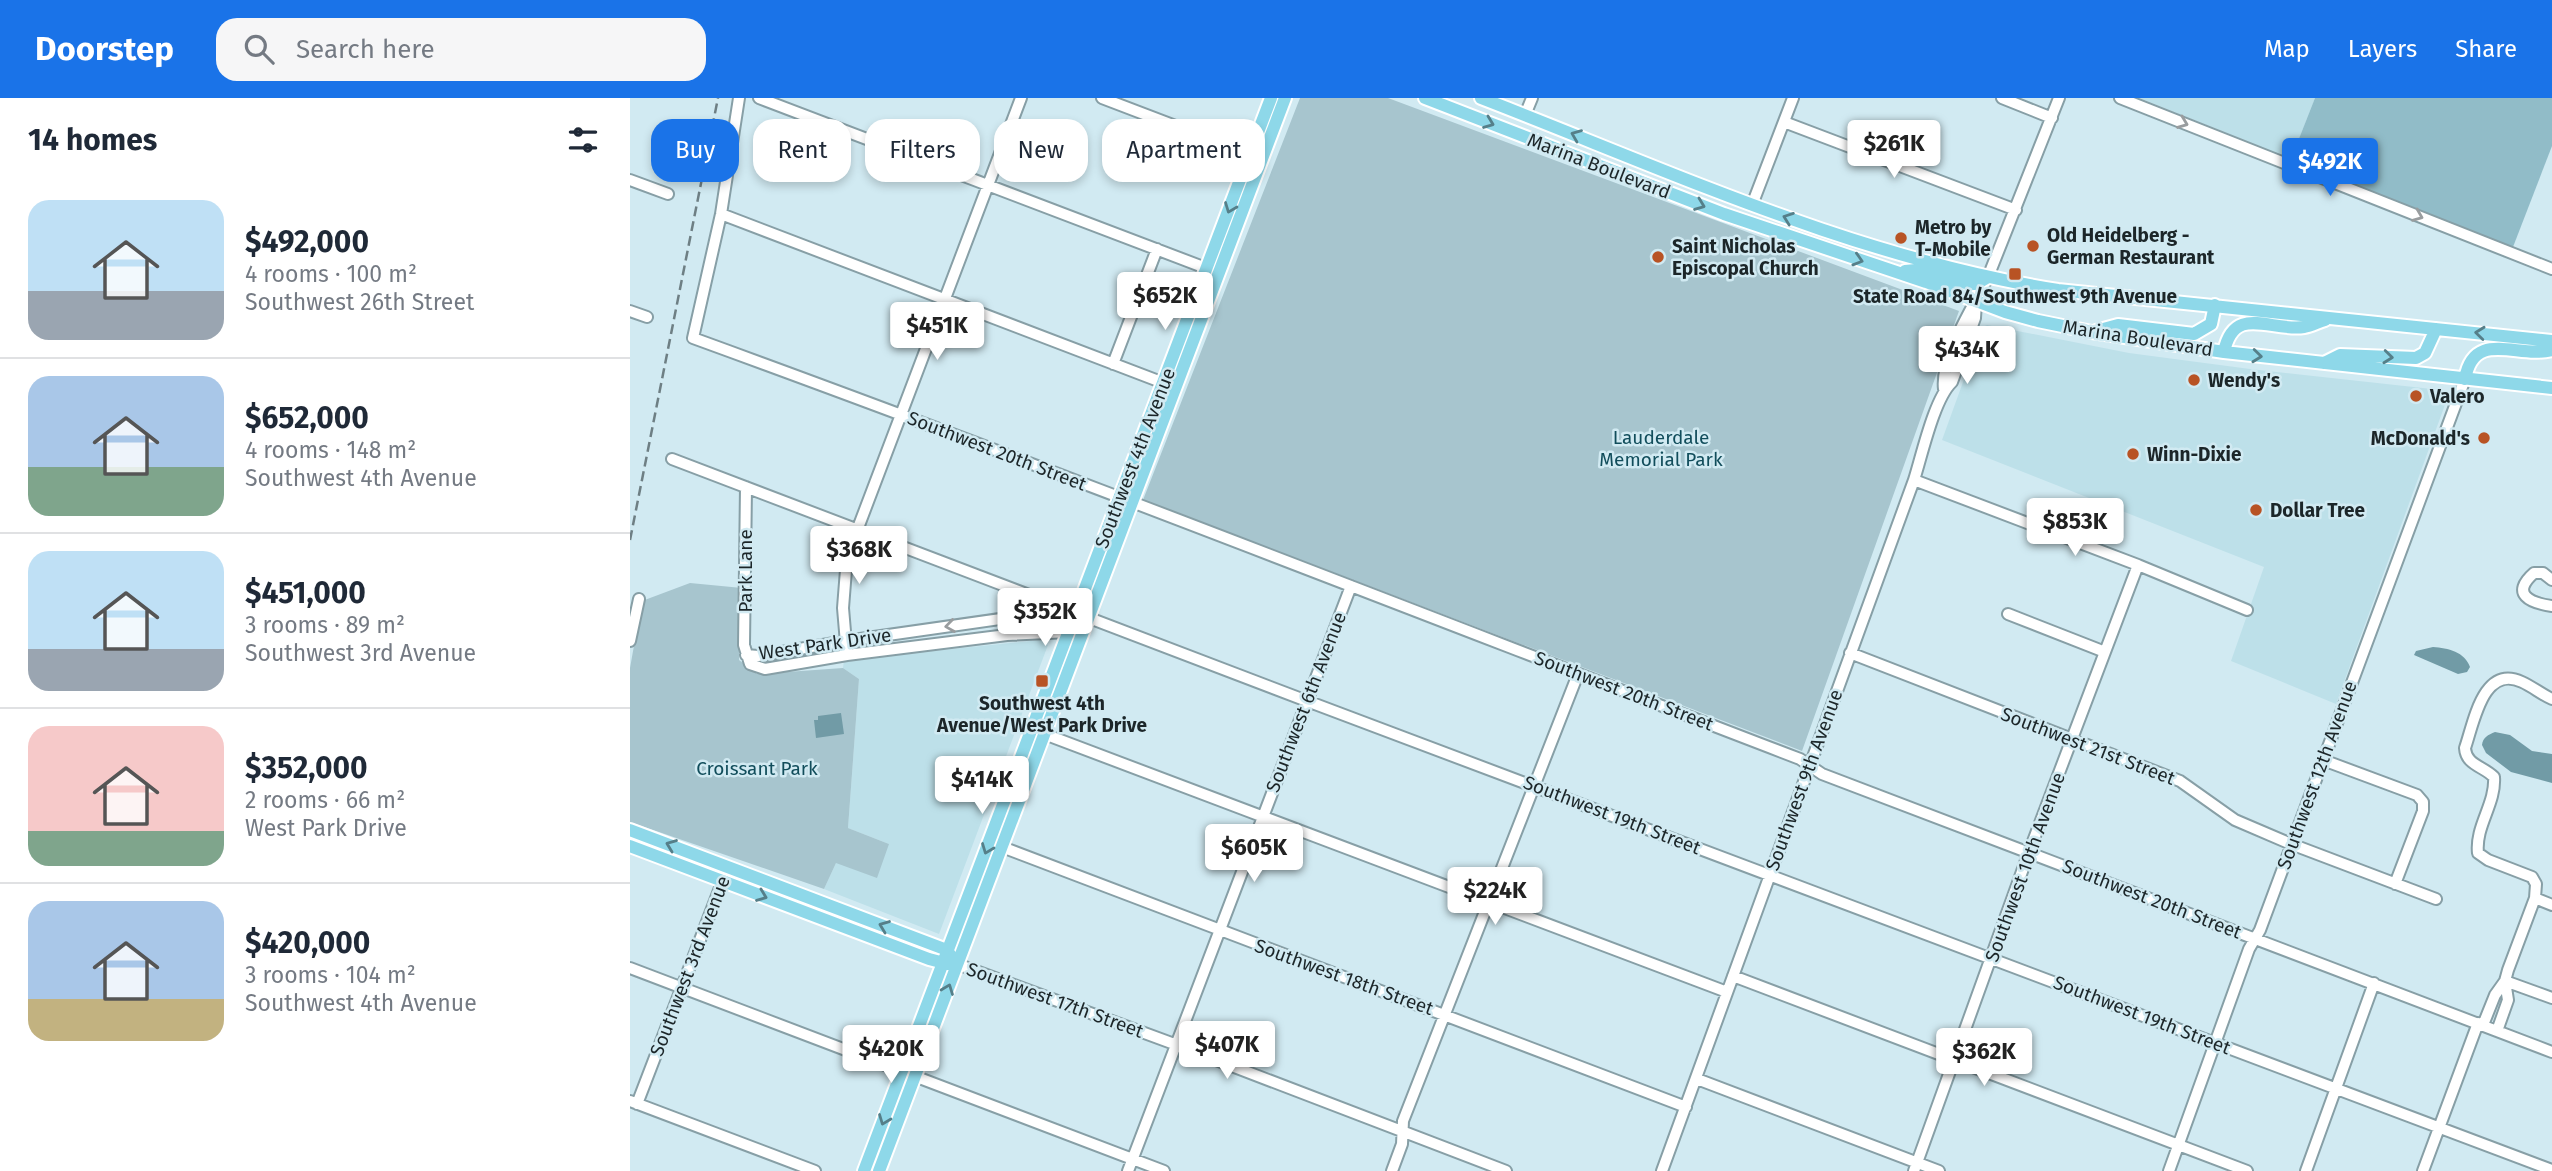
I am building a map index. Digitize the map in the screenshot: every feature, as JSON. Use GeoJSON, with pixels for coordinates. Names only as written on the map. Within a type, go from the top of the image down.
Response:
{"type":"FeatureCollection","features":[{"type":"Feature","properties":{"kind":"main road","name":"Southwest 4th Avenue"},"geometry":{"type":"LineString","coordinates":[[1265,122],[1271,98]]}},
{"type":"Feature","properties":{"kind":"main road","name":"Southwest 4th Avenue"},"geometry":{"type":"LineString","coordinates":[[1265,139],[1285,98]]}},
{"type":"Feature","properties":{"kind":"main road","name":"Marina Boulevard"},"geometry":{"type":"LineString","coordinates":[[1425,98],[1724,214],[2038,321],[2224,352],[2552,388]]}},
{"type":"Feature","properties":{"kind":"main road","name":"Marina Boulevard"},"geometry":{"type":"LineString","coordinates":[[1481,98],[1752,205],[1866,244],[1988,277],[2058,290],[2552,341]]}},
{"type":"Feature","properties":{"kind":"main road","name":"Southwest 4th Avenue"},"geometry":{"type":"LineString","coordinates":[[864,1171],[947,950],[1089,619],[1163,383],[1207,268],[1245,182]]}},
{"type":"Feature","properties":{"kind":"main road","name":"Southwest 4th Avenue"},"geometry":{"type":"LineString","coordinates":[[879,1171],[1002,847],[1069,632],[1066,610],[1126,501],[1176,388],[1220,273],[1248,182]]}},
{"type":"Feature","properties":{"kind":"main road"},"geometry":{"type":"LineString","coordinates":[[1724,214],[1745,210],[1752,205]]}},
{"type":"Feature","properties":{"kind":"main road"},"geometry":{"type":"LineString","coordinates":[[1895,272],[1916,270],[1969,284],[1976,284],[1988,277]]}},
{"type":"Feature","properties":{"kind":"main road"},"geometry":{"type":"LineString","coordinates":[[2092,332],[2118,325],[2194,334],[2211,324],[2215,305]]}},
{"type":"Feature","properties":{"kind":"main road"},"geometry":{"type":"LineString","coordinates":[[2224,352],[2227,340],[2238,326],[2252,323],[2303,328],[2332,318]]}},
{"type":"Feature","properties":{"kind":"main road"},"geometry":{"type":"LineString","coordinates":[[2324,363],[2340,355],[2416,358],[2425,353],[2436,329]]}},
{"type":"Feature","properties":{"kind":"main road"},"geometry":{"type":"LineString","coordinates":[[2465,379],[2467,366],[2481,350],[2552,350]]}},
{"type":"Feature","properties":{"kind":"main road","name":"Southwest 17th Street"},"geometry":{"type":"LineString","coordinates":[[630,830],[947,950],[957,964]]}},
{"type":"Feature","properties":{"kind":"main road","name":"Southwest 17th Street"},"geometry":{"type":"LineString","coordinates":[[630,846],[942,964],[957,964]]}},
{"type":"Feature","properties":{"kind":"street"},"geometry":{"type":"LineString","coordinates":[[739,98],[720,215],[1176,388]]}},
{"type":"Feature","properties":{"kind":"street"},"geometry":{"type":"LineString","coordinates":[[759,98],[1220,273]]}},
{"type":"Feature","properties":{"kind":"street"},"geometry":{"type":"LineString","coordinates":[[847,655],[844,583],[848,557],[1021,98]]}},
{"type":"Feature","properties":{"kind":"street"},"geometry":{"type":"LineString","coordinates":[[1102,98],[1157,119]]}},
{"type":"Feature","properties":{"kind":"street"},"geometry":{"type":"LineString","coordinates":[[1525,115],[1532,98]]}},
{"type":"Feature","properties":{"kind":"street"},"geometry":{"type":"LineString","coordinates":[[1752,205],[1793,98]]}},
{"type":"Feature","properties":{"kind":"street"},"geometry":{"type":"LineString","coordinates":[[2002,98],[2052,118]]}},
{"type":"Feature","properties":{"kind":"street","name":"Southwest 9th Avenue"},"geometry":{"type":"LineString","coordinates":[[1662,1171],[1914,480],[1944,389],[1952,382],[1963,353],[1975,318],[1976,302],[2016,210],[2059,98]]}},
{"type":"Feature","properties":{"kind":"street"},"geometry":{"type":"LineString","coordinates":[[2120,98],[2552,269]]}},
{"type":"Feature","properties":{"kind":"street"},"geometry":{"type":"LineString","coordinates":[[1784,121],[2016,210]]}},
{"type":"Feature","properties":{"kind":"street"},"geometry":{"type":"LineString","coordinates":[[630,180],[668,194]]}},
{"type":"Feature","properties":{"kind":"street","name":"Southwest 20th Street"},"geometry":{"type":"LineString","coordinates":[[720,215],[693,338],[1351,586],[1800,759],[1822,774],[2552,1052]]}},
{"type":"Feature","properties":{"kind":"street"},"geometry":{"type":"LineString","coordinates":[[1113,363],[1157,249]]}},
{"type":"Feature","properties":{"kind":"street"},"geometry":{"type":"LineString","coordinates":[[630,311],[647,317]]}},
{"type":"Feature","properties":{"kind":"street","name":"Southwest 12th Avenue"},"geometry":{"type":"LineString","coordinates":[[2169,1171],[2249,949],[2256,938],[2465,379]]}},
{"type":"Feature","properties":{"kind":"street","name":"Southwest 19th Street"},"geometry":{"type":"LineString","coordinates":[[672,459],[1089,619],[2552,1170]]}},
{"type":"Feature","properties":{"kind":"street"},"geometry":{"type":"LineString","coordinates":[[1914,480],[2138,565],[2246,610]]}},
{"type":"Feature","properties":{"kind":"street","name":"Park Lane"},"geometry":{"type":"LineString","coordinates":[[746,487],[746,654]]}},
{"type":"Feature","properties":{"kind":"street","name":"Southwest 10th Avenue"},"geometry":{"type":"LineString","coordinates":[[1916,1167],[2029,852],[2138,565]]}},
{"type":"Feature","properties":{"kind":"street"},"geometry":{"type":"LineString","coordinates":[[2552,580],[2543,573],[2534,573],[2524,589],[2526,597],[2532,603],[2552,606]]}},
{"type":"Feature","properties":{"kind":"street","name":"Southwest 6th Avenue"},"geometry":{"type":"LineString","coordinates":[[1128,1171],[1351,586]]}},
{"type":"Feature","properties":{"kind":"street"},"geometry":{"type":"LineString","coordinates":[[630,642],[639,599]]}},
{"type":"Feature","properties":{"kind":"street","name":"West Park Drive"},"geometry":{"type":"LineString","coordinates":[[746,654],[758,656],[1066,610]]}},
{"type":"Feature","properties":{"kind":"street"},"geometry":{"type":"LineString","coordinates":[[2008,614],[2105,652]]}},
{"type":"Feature","properties":{"kind":"street","name":"West Park Drive"},"geometry":{"type":"LineString","coordinates":[[746,654],[750,664],[765,669],[847,655],[1007,635],[1069,632]]}},
{"type":"Feature","properties":{"kind":"street","name":"Southwest 21st Street"},"geometry":{"type":"LineString","coordinates":[[1850,653],[2180,781],[2235,820],[2436,899]]}},
{"type":"Feature","properties":{"kind":"street"},"geometry":{"type":"LineString","coordinates":[[1392,1171],[1402,1144],[1403,1121],[1578,674]]}},
{"type":"Feature","properties":{"kind":"street"},"geometry":{"type":"LineString","coordinates":[[2423,1171],[2480,1024],[2505,981],[2535,898],[2536,884],[2532,877],[2488,860],[2478,852],[2477,839],[2495,789],[2494,777],[2465,756],[2465,748],[2486,690],[2493,682],[2504,679],[2521,681],[2552,699]]}},
{"type":"Feature","properties":{"kind":"street"},"geometry":{"type":"LineString","coordinates":[[1039,732],[1727,992]]}},
{"type":"Feature","properties":{"kind":"street"},"geometry":{"type":"LineString","coordinates":[[2323,760],[2417,795],[2423,802],[2423,811],[2395,884]]}},
{"type":"Feature","properties":{"kind":"street","name":"Southwest 18th Street"},"geometry":{"type":"LineString","coordinates":[[1002,847],[1686,1107]]}},
{"type":"Feature","properties":{"kind":"street","name":"Southwest 3rd Avenue"},"geometry":{"type":"LineString","coordinates":[[634,1103],[683,988],[728,867]]}},
{"type":"Feature","properties":{"kind":"street"},"geometry":{"type":"LineString","coordinates":[[2535,898],[2552,905]]}},
{"type":"Feature","properties":{"kind":"street","name":"Southwest 17th Street"},"geometry":{"type":"LineString","coordinates":[[957,964],[1506,1171]]}},
{"type":"Feature","properties":{"kind":"street"},"geometry":{"type":"LineString","coordinates":[[630,968],[1164,1171]]}},
{"type":"Feature","properties":{"kind":"street"},"geometry":{"type":"LineString","coordinates":[[1733,976],[2247,1171]]}},
{"type":"Feature","properties":{"kind":"street"},"geometry":{"type":"LineString","coordinates":[[2505,981],[2552,998]]}},
{"type":"Feature","properties":{"kind":"street"},"geometry":{"type":"LineString","coordinates":[[2497,1031],[2508,1000],[2505,981]]}},
{"type":"Feature","properties":{"kind":"street"},"geometry":{"type":"LineString","coordinates":[[2306,1171],[2374,984]]}},
{"type":"Feature","properties":{"kind":"street"},"geometry":{"type":"LineString","coordinates":[[1697,1079],[1916,1167],[1939,1171]]}},
{"type":"Feature","properties":{"kind":"street"},"geometry":{"type":"LineString","coordinates":[[634,1103],[815,1171]]}},
{"type":"Feature","properties":{"kind":"shaded area"},"geometry":{"type":"Polygon","coordinates":[[[2139,98],[2315,98],[2291,159],[2139,98]]]}},
{"type":"Feature","properties":{"kind":"shaded area"},"geometry":{"type":"Polygon","coordinates":[[[2315,98],[2552,98],[2552,146],[2513,247],[2291,159],[2315,98]]]}},
{"type":"Feature","properties":{"kind":"shaded area"},"geometry":{"type":"Polygon","coordinates":[[[1987,325],[2129,353],[2450,391],[2336,704],[2231,661],[2264,567],[1942,440],[1983,327],[1987,325]]]}},
{"type":"Feature","properties":{"kind":"shaded area"},"geometry":{"type":"Polygon","coordinates":[[[1040,640],[1048,645],[939,934],[824,889],[836,863],[889,844],[848,828],[859,679],[843,668],[844,660],[1040,640]]]}},
{"type":"Feature","properties":{"kind":"shaded area"},"geometry":{"type":"Polygon","coordinates":[[[2433,647],[2460,654],[2470,667],[2467,672],[2458,674],[2414,655],[2416,651],[2433,647]]]}},
{"type":"Feature","properties":{"kind":"shaded area"},"geometry":{"type":"Polygon","coordinates":[[[841,713],[844,734],[816,738],[814,720],[818,720],[818,716],[841,713]]]}},
{"type":"Feature","properties":{"kind":"shaded area"},"geometry":{"type":"Polygon","coordinates":[[[2495,732],[2510,735],[2532,751],[2552,754],[2552,783],[2511,772],[2486,753],[2483,740],[2495,732]]]}},
{"type":"Feature","properties":{"kind":"green space","name":"Lauderdale Memorial Park"},"geometry":{"type":"Polygon","coordinates":[[[1300,98],[1388,98],[1959,311],[1802,751],[1143,500],[1300,98]]]}},
{"type":"Feature","properties":{"kind":"green space","name":"Croissant Park"},"geometry":{"type":"Polygon","coordinates":[[[690,583],[742,588],[739,660],[757,674],[843,668],[859,679],[848,828],[889,844],[877,878],[836,863],[824,889],[630,822],[630,668],[642,601],[690,583]]]}},
{"type":"Feature","properties":{"kind":"railway"},"geometry":{"type":"LineString","coordinates":[[630,540],[718,98]]}},
{"type":"Feature","properties":{"kind":"place","name":"Metro by T-Mobile"},"geometry":{"type":"Point","coordinates":[1901,238]}},
{"type":"Feature","properties":{"kind":"place","name":"Old Heidelberg - German Restaurant"},"geometry":{"type":"Point","coordinates":[2033,246]}},
{"type":"Feature","properties":{"kind":"place","name":"Saint Nicholas Episcopal Church"},"geometry":{"type":"Point","coordinates":[1658,257]}},
{"type":"Feature","properties":{"kind":"place","name":"State Road 84/Southwest 9th Avenue"},"geometry":{"type":"Point","coordinates":[2015,274]}},
{"type":"Feature","properties":{"kind":"place","name":"Wendy's"},"geometry":{"type":"Point","coordinates":[2194,380]}},
{"type":"Feature","properties":{"kind":"place","name":"Valero"},"geometry":{"type":"Point","coordinates":[2416,396]}},
{"type":"Feature","properties":{"kind":"place","name":"McDonald's"},"geometry":{"type":"Point","coordinates":[2484,438]}},
{"type":"Feature","properties":{"kind":"place","name":"Winn-Dixie"},"geometry":{"type":"Point","coordinates":[2133,454]}},
{"type":"Feature","properties":{"kind":"place","name":"Dollar Tree"},"geometry":{"type":"Point","coordinates":[2256,510]}},
{"type":"Feature","properties":{"kind":"place","name":"Southwest 4th Avenue/West Park Drive"},"geometry":{"type":"Point","coordinates":[1042,681]}}]}
